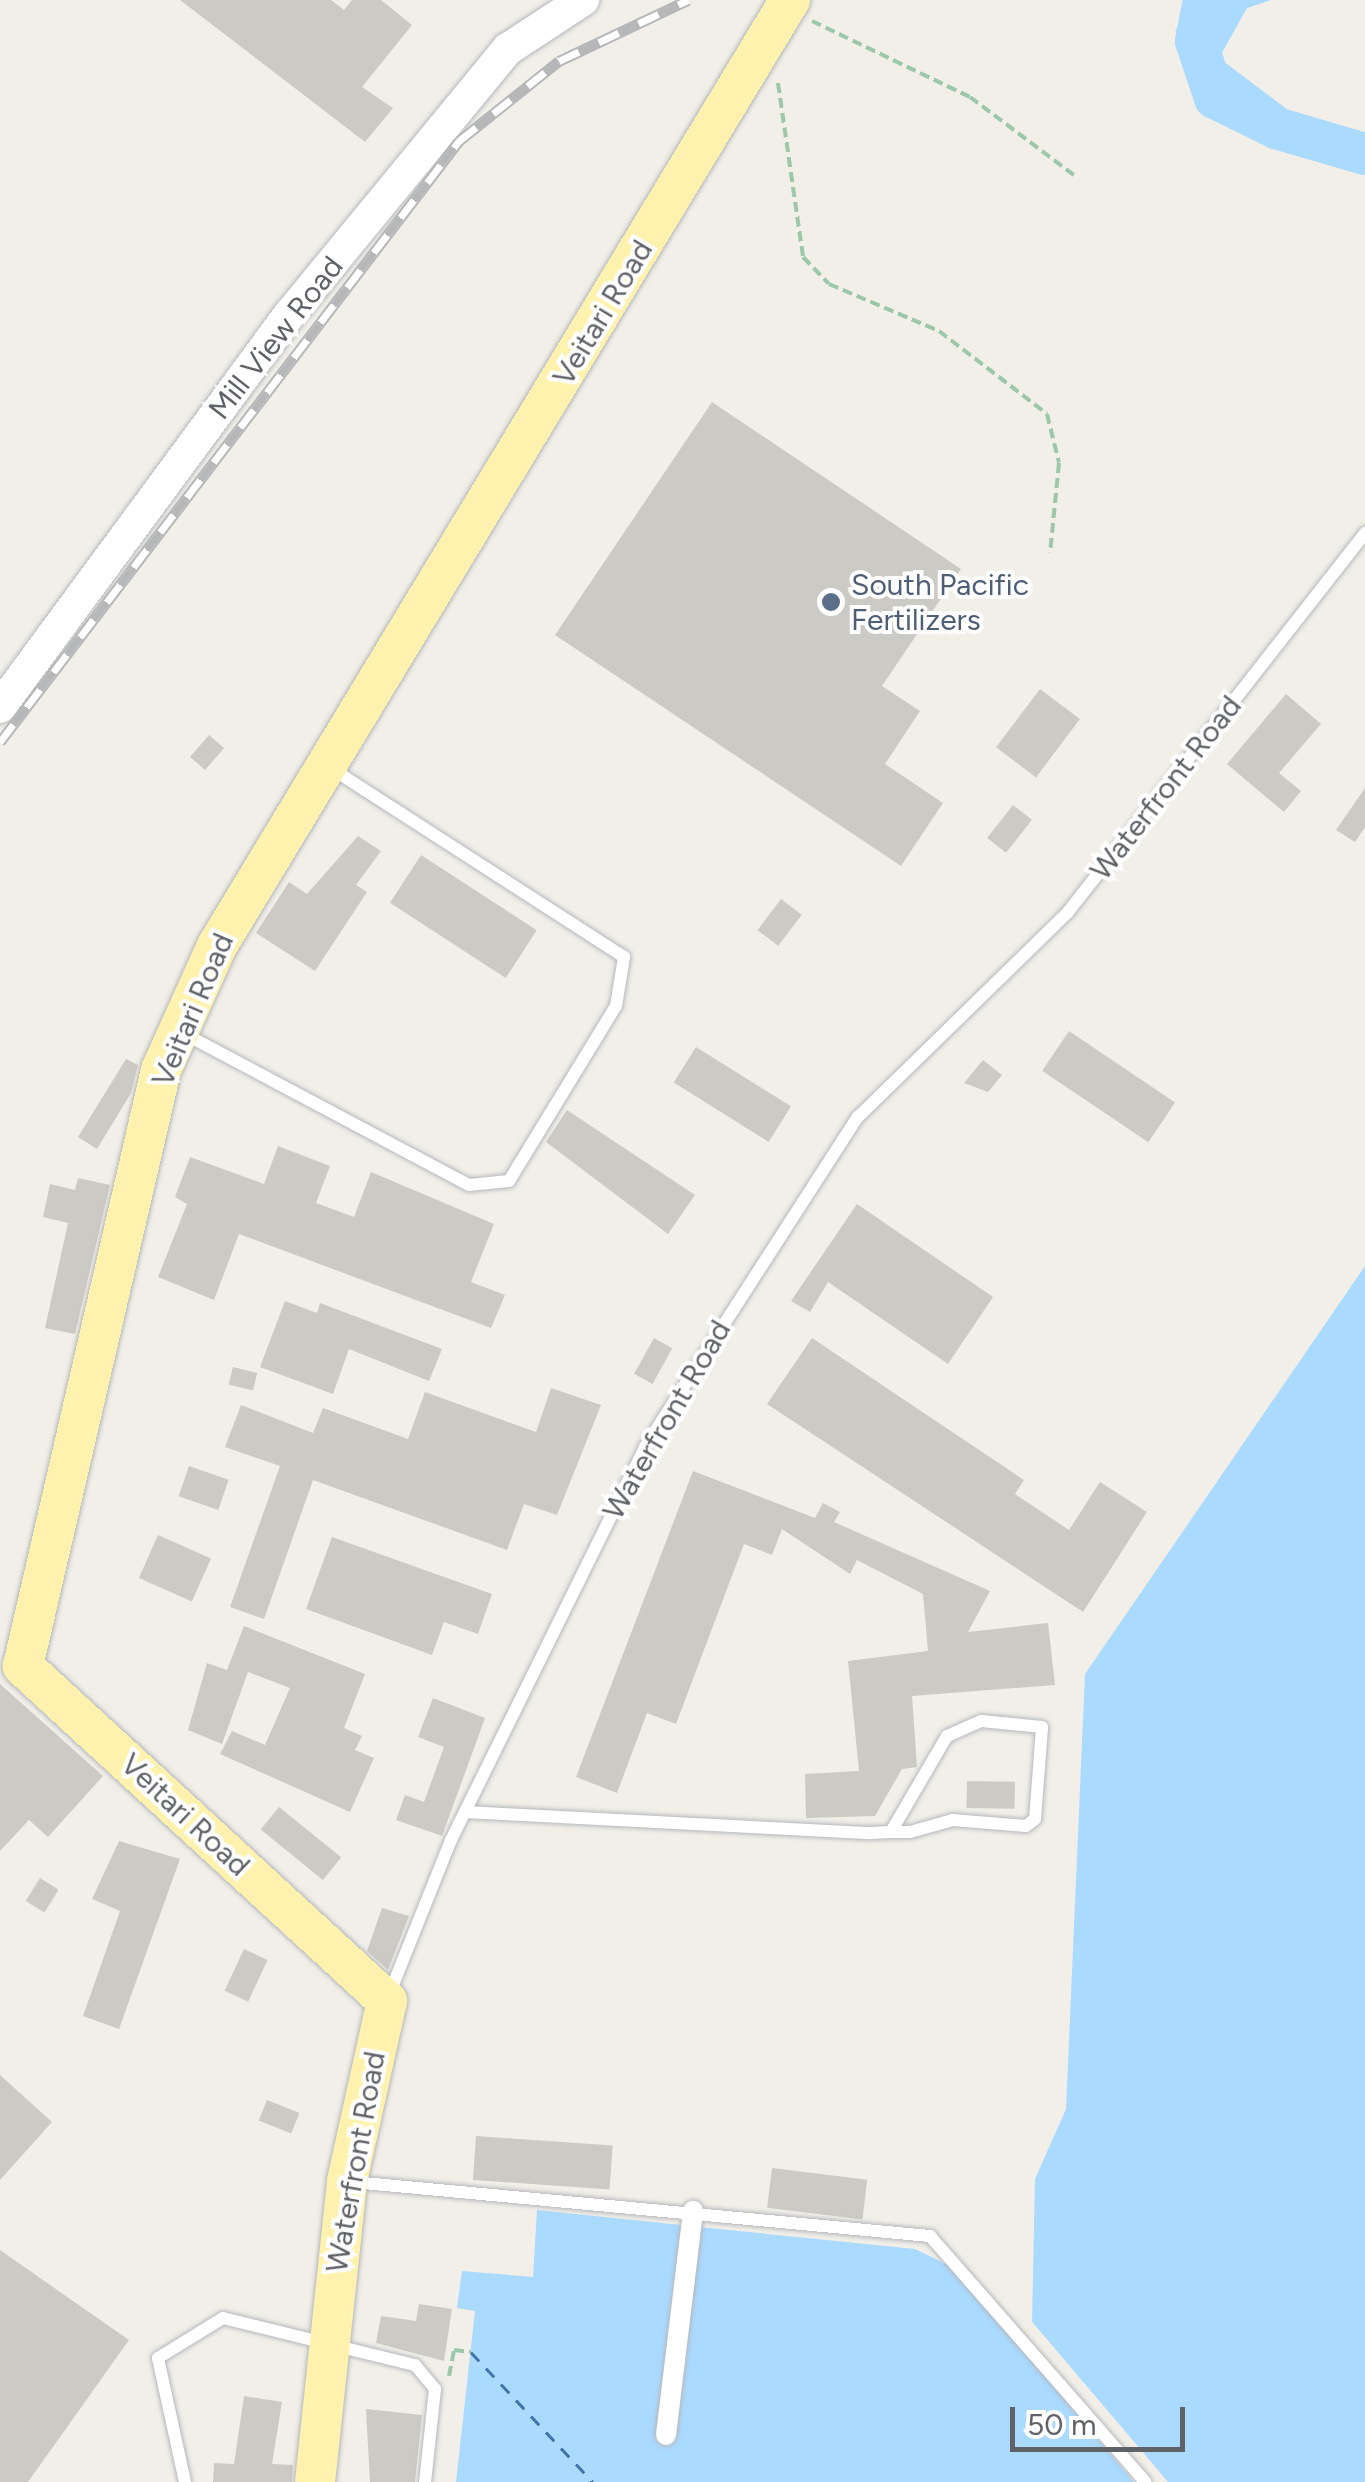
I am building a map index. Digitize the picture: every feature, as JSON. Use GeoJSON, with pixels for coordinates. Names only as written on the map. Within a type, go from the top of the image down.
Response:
{"type":"FeatureCollection","features":[{"type":"Feature","properties":{"kind":"main road","name":"Veitari Road"},"geometry":{"type":"LineString","coordinates":[[387,2001],[17,1662],[161,1070],[217,946],[323,763],[787,5]]}},
{"type":"Feature","properties":{"kind":"main road","name":"Waterfront Road"},"geometry":{"type":"LineString","coordinates":[[315,2482],[326,2345],[347,2181],[387,2001]]}},
{"type":"Feature","properties":{"kind":"street","name":"Mill View Road"},"geometry":{"type":"LineString","coordinates":[[0,708],[290,314],[508,49],[583,0]]}},
{"type":"Feature","properties":{"kind":"street"},"geometry":{"type":"LineString","coordinates":[[666,2435],[693,2211]]}},
{"type":"Feature","properties":{"kind":"lane","name":"Waterfront Road"},"geometry":{"type":"LineString","coordinates":[[387,2001],[465,1812],[645,1447],[858,1117],[1068,912],[1365,534]]}},
{"type":"Feature","properties":{"kind":"lane"},"geometry":{"type":"LineString","coordinates":[[179,1030],[470,1184],[509,1181],[616,1006],[624,957],[323,763]]}},
{"type":"Feature","properties":{"kind":"lane"},"geometry":{"type":"LineString","coordinates":[[465,1812],[891,1832],[953,1820],[1026,1826],[1034,1819],[1042,1727],[982,1721],[948,1736],[891,1832]]}},
{"type":"Feature","properties":{"kind":"lane"},"geometry":{"type":"LineString","coordinates":[[347,2181],[693,2211],[941,2241],[1145,2482]]}},
{"type":"Feature","properties":{"kind":"lane"},"geometry":{"type":"LineString","coordinates":[[185,2482],[158,2358],[223,2318],[416,2364],[435,2389],[424,2482]]}},
{"type":"Feature","properties":{"kind":"path"},"geometry":{"type":"LineString","coordinates":[[787,5],[970,97],[1074,174]]}},
{"type":"Feature","properties":{"kind":"path"},"geometry":{"type":"LineString","coordinates":[[778,76],[803,257],[829,284],[939,332],[1047,414],[1059,463],[1050,553]]}},
{"type":"Feature","properties":{"kind":"path"},"geometry":{"type":"LineString","coordinates":[[435,2389],[446,2383],[454,2350],[470,2352]]}},
{"type":"Feature","properties":{"kind":"water"},"geometry":{"type":"Polygon","coordinates":[[[1203,0],[1271,0],[1247,8],[1219,58],[1288,110],[1365,133],[1365,153],[1241,114],[1196,41],[1175,31],[1203,0]]]}},
{"type":"Feature","properties":{"kind":"water"},"geometry":{"type":"Polygon","coordinates":[[[1365,1266],[1365,2482],[1168,2482],[1032,2322],[1035,2179],[1066,2109],[1085,1674],[1365,1266]]]}},
{"type":"Feature","properties":{"kind":"water"},"geometry":{"type":"Polygon","coordinates":[[[537,2210],[681,2225],[656,2433],[699,2227],[915,2249],[954,2268],[1134,2482],[456,2482],[475,2311],[457,2308],[462,2271],[533,2277],[537,2210]]]}},
{"type":"Feature","properties":{"kind":"pier"},"geometry":{"type":"Polygon","coordinates":[[[1027,2316],[1168,2482],[1028,2325],[1027,2316]]]}},
{"type":"Feature","properties":{"kind":"building"},"geometry":{"type":"Polygon","coordinates":[[[180,0],[331,0],[344,10],[352,0],[381,0],[412,25],[362,87],[393,108],[365,142],[180,0]]]}},
{"type":"Feature","properties":{"kind":"building"},"geometry":{"type":"Polygon","coordinates":[[[712,402],[961,569],[882,686],[920,711],[885,764],[943,803],[901,866],[555,635],[712,402]]]}},
{"type":"Feature","properties":{"kind":"building"},"geometry":{"type":"Polygon","coordinates":[[[1040,689],[1080,719],[1036,777],[996,747],[1040,689]]]}},
{"type":"Feature","properties":{"kind":"building"},"geometry":{"type":"Polygon","coordinates":[[[1286,694],[1321,724],[1279,773],[1301,791],[1284,812],[1227,764],[1286,694]]]}},
{"type":"Feature","properties":{"kind":"building"},"geometry":{"type":"Polygon","coordinates":[[[209,735],[224,748],[205,770],[190,757],[209,735]]]}},
{"type":"Feature","properties":{"kind":"building"},"geometry":{"type":"Polygon","coordinates":[[[1365,788],[1365,827],[1355,842],[1336,830],[1365,788]]]}},
{"type":"Feature","properties":{"kind":"building"},"geometry":{"type":"Polygon","coordinates":[[[1013,805],[1032,820],[1006,853],[987,838],[1013,805]]]}},
{"type":"Feature","properties":{"kind":"building"},"geometry":{"type":"Polygon","coordinates":[[[358,836],[381,851],[356,885],[367,892],[315,971],[256,933],[289,882],[307,894],[358,836]]]}},
{"type":"Feature","properties":{"kind":"building"},"geometry":{"type":"Polygon","coordinates":[[[421,855],[537,930],[506,978],[390,903],[421,855]]]}},
{"type":"Feature","properties":{"kind":"building"},"geometry":{"type":"Polygon","coordinates":[[[781,899],[802,915],[778,946],[758,930],[781,899]]]}},
{"type":"Feature","properties":{"kind":"building"},"geometry":{"type":"Polygon","coordinates":[[[1069,1031],[1175,1103],[1148,1142],[1042,1071],[1069,1031]]]}},
{"type":"Feature","properties":{"kind":"building"},"geometry":{"type":"Polygon","coordinates":[[[696,1047],[791,1106],[769,1142],[674,1083],[696,1047]]]}},
{"type":"Feature","properties":{"kind":"building"},"geometry":{"type":"Polygon","coordinates":[[[126,1059],[138,1065],[131,1093],[97,1149],[78,1137],[126,1059]]]}},
{"type":"Feature","properties":{"kind":"building"},"geometry":{"type":"Polygon","coordinates":[[[983,1060],[1002,1075],[988,1092],[964,1083],[983,1060]]]}},
{"type":"Feature","properties":{"kind":"building"},"geometry":{"type":"Polygon","coordinates":[[[567,1110],[695,1195],[668,1234],[546,1142],[567,1110]]]}},
{"type":"Feature","properties":{"kind":"building"},"geometry":{"type":"Polygon","coordinates":[[[278,1146],[330,1166],[316,1203],[354,1217],[371,1172],[494,1224],[471,1282],[505,1295],[491,1328],[239,1234],[214,1300],[158,1277],[187,1204],[175,1197],[190,1157],[264,1184],[278,1146]]]}},
{"type":"Feature","properties":{"kind":"building"},"geometry":{"type":"Polygon","coordinates":[[[78,1178],[110,1185],[75,1334],[45,1328],[68,1223],[43,1217],[50,1184],[75,1190],[78,1178]]]}},
{"type":"Feature","properties":{"kind":"building"},"geometry":{"type":"Polygon","coordinates":[[[857,1204],[993,1297],[948,1364],[828,1282],[810,1312],[791,1301],[857,1204]]]}},
{"type":"Feature","properties":{"kind":"building"},"geometry":{"type":"Polygon","coordinates":[[[285,1301],[317,1313],[320,1303],[442,1349],[429,1381],[349,1349],[333,1394],[260,1367],[285,1301]]]}},
{"type":"Feature","properties":{"kind":"building"},"geometry":{"type":"Polygon","coordinates":[[[654,1338],[672,1348],[652,1384],[634,1374],[654,1338]]]}},
{"type":"Feature","properties":{"kind":"building"},"geometry":{"type":"Polygon","coordinates":[[[812,1338],[1024,1480],[1015,1494],[1069,1530],[1100,1482],[1147,1512],[1083,1612],[767,1404],[812,1338]]]}},
{"type":"Feature","properties":{"kind":"building"},"geometry":{"type":"Polygon","coordinates":[[[233,1367],[257,1373],[253,1391],[229,1384],[233,1367]]]}},
{"type":"Feature","properties":{"kind":"building"},"geometry":{"type":"Polygon","coordinates":[[[551,1388],[601,1405],[557,1515],[524,1504],[507,1550],[313,1480],[264,1619],[230,1607],[280,1466],[225,1447],[241,1405],[313,1433],[323,1408],[408,1439],[425,1392],[536,1432],[551,1388]]]}},
{"type":"Feature","properties":{"kind":"building"},"geometry":{"type":"Polygon","coordinates":[[[189,1466],[229,1480],[218,1510],[179,1496],[189,1466]]]}},
{"type":"Feature","properties":{"kind":"building"},"geometry":{"type":"Polygon","coordinates":[[[693,1471],[815,1518],[823,1503],[840,1512],[834,1522],[990,1591],[968,1632],[1048,1623],[1055,1685],[912,1696],[917,1767],[902,1769],[875,1816],[806,1818],[805,1774],[859,1771],[848,1661],[928,1651],[923,1594],[857,1560],[850,1574],[782,1529],[772,1555],[744,1544],[676,1724],[647,1713],[617,1793],[576,1777],[693,1471]]]}},
{"type":"Feature","properties":{"kind":"building"},"geometry":{"type":"Polygon","coordinates":[[[158,1535],[211,1559],[192,1602],[139,1578],[158,1535]]]}},
{"type":"Feature","properties":{"kind":"building"},"geometry":{"type":"Polygon","coordinates":[[[332,1537],[492,1594],[478,1634],[444,1622],[432,1655],[306,1609],[332,1537]]]}},
{"type":"Feature","properties":{"kind":"building"},"geometry":{"type":"Polygon","coordinates":[[[244,1626],[365,1674],[344,1728],[362,1736],[355,1750],[374,1758],[350,1812],[220,1754],[232,1731],[265,1745],[290,1688],[248,1672],[222,1744],[188,1730],[207,1663],[227,1670],[244,1626]]]}},
{"type":"Feature","properties":{"kind":"building"},"geometry":{"type":"Polygon","coordinates":[[[0,1684],[103,1776],[48,1837],[29,1820],[0,1851],[0,1684]]]}},
{"type":"Feature","properties":{"kind":"building"},"geometry":{"type":"Polygon","coordinates":[[[433,1698],[485,1718],[442,1836],[396,1820],[405,1795],[424,1802],[444,1747],[418,1737],[433,1698]]]}},
{"type":"Feature","properties":{"kind":"building"},"geometry":{"type":"Polygon","coordinates":[[[967,1781],[1015,1782],[1015,1809],[967,1808],[967,1781]]]}},
{"type":"Feature","properties":{"kind":"building"},"geometry":{"type":"Polygon","coordinates":[[[279,1807],[341,1857],[323,1880],[261,1830],[279,1807]]]}},
{"type":"Feature","properties":{"kind":"building"},"geometry":{"type":"Polygon","coordinates":[[[119,1841],[180,1859],[119,2029],[83,2016],[120,1911],[92,1899],[119,1841]]]}},
{"type":"Feature","properties":{"kind":"building"},"geometry":{"type":"Polygon","coordinates":[[[40,1878],[59,1890],[44,1913],[26,1901],[40,1878]]]}},
{"type":"Feature","properties":{"kind":"building"},"geometry":{"type":"Polygon","coordinates":[[[382,1908],[409,1916],[388,1970],[367,1951],[382,1908]]]}},
{"type":"Feature","properties":{"kind":"building"},"geometry":{"type":"Polygon","coordinates":[[[244,1949],[268,1960],[248,2002],[225,1991],[244,1949]]]}},
{"type":"Feature","properties":{"kind":"building"},"geometry":{"type":"Polygon","coordinates":[[[0,2075],[52,2122],[0,2180],[0,2075]]]}},
{"type":"Feature","properties":{"kind":"building"},"geometry":{"type":"Polygon","coordinates":[[[267,2100],[299,2113],[291,2134],[259,2120],[267,2100]]]}},
{"type":"Feature","properties":{"kind":"building"},"geometry":{"type":"Polygon","coordinates":[[[476,2136],[613,2146],[610,2189],[473,2180],[476,2136]]]}},
{"type":"Feature","properties":{"kind":"building"},"geometry":{"type":"Polygon","coordinates":[[[772,2168],[867,2180],[862,2219],[767,2208],[772,2168]]]}},
{"type":"Feature","properties":{"kind":"building"},"geometry":{"type":"Polygon","coordinates":[[[0,2250],[129,2340],[28,2482],[0,2482],[0,2250]]]}},
{"type":"Feature","properties":{"kind":"building"},"geometry":{"type":"Polygon","coordinates":[[[419,2304],[452,2309],[444,2361],[376,2343],[381,2316],[416,2321],[419,2304]]]}},
{"type":"Feature","properties":{"kind":"building"},"geometry":{"type":"Polygon","coordinates":[[[244,2396],[282,2402],[272,2464],[293,2465],[292,2482],[213,2482],[214,2463],[234,2464],[244,2396]]]}},
{"type":"Feature","properties":{"kind":"building"},"geometry":{"type":"Polygon","coordinates":[[[366,2409],[422,2415],[415,2482],[370,2482],[366,2409]]]}},
{"type":"Feature","properties":{"kind":"waterway"},"geometry":{"type":"LineString","coordinates":[[1204,0],[1196,41],[1215,98],[1276,128],[1365,154]]}},
{"type":"Feature","properties":{"kind":"ferry route"},"geometry":{"type":"LineString","coordinates":[[471,2352],[593,2482]]}},
{"type":"Feature","properties":{"kind":"railway"},"geometry":{"type":"LineString","coordinates":[[0,742],[459,141],[559,61],[688,0]]}},
{"type":"Feature","properties":{"kind":"place","name":"South Pacific Fertilizers"},"geometry":{"type":"Point","coordinates":[831,602]}}]}
